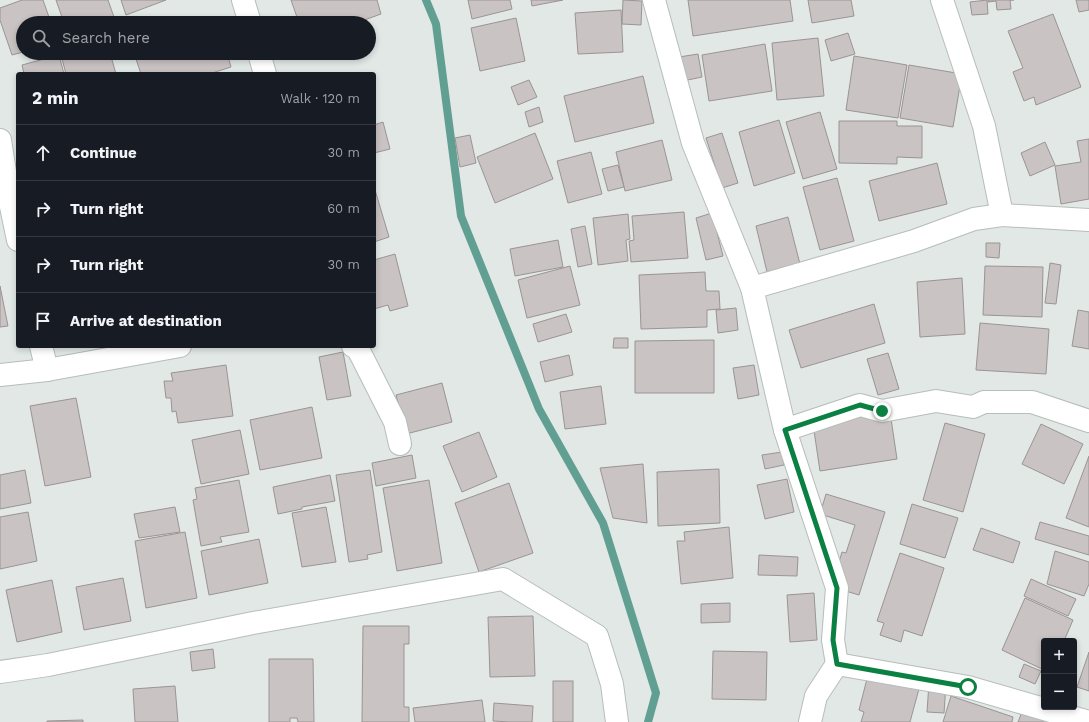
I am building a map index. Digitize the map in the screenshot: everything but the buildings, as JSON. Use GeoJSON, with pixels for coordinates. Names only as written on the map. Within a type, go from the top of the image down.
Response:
{"type":"FeatureCollection","features":[{"type":"Feature","properties":{"kind":"street"},"geometry":{"type":"LineString","coordinates":[[243,0],[248,16]]}},
{"type":"Feature","properties":{"kind":"street"},"geometry":{"type":"LineString","coordinates":[[654,0],[693,143],[752,288],[785,430],[837,588],[833,640],[837,664],[816,696],[810,722]]}},
{"type":"Feature","properties":{"kind":"street"},"geometry":{"type":"LineString","coordinates":[[942,0],[984,126],[1002,215]]}},
{"type":"Feature","properties":{"kind":"street"},"geometry":{"type":"LineString","coordinates":[[261,60],[264,72]]}},
{"type":"Feature","properties":{"kind":"street"},"geometry":{"type":"LineString","coordinates":[[0,140],[4,198],[16,234]]}},
{"type":"Feature","properties":{"kind":"street"},"geometry":{"type":"LineString","coordinates":[[752,288],[914,241],[974,219],[1002,215],[1089,220]]}},
{"type":"Feature","properties":{"kind":"street"},"geometry":{"type":"LineString","coordinates":[[42,348],[47,370]]}},
{"type":"Feature","properties":{"kind":"street"},"geometry":{"type":"LineString","coordinates":[[0,375],[47,370],[169,348]]}},
{"type":"Feature","properties":{"kind":"street"},"geometry":{"type":"LineString","coordinates":[[356,348],[395,422],[400,444]]}},
{"type":"Feature","properties":{"kind":"street"},"geometry":{"type":"LineString","coordinates":[[785,430],[860,405],[882,411],[936,401],[973,407],[984,402],[1032,402],[1089,421]]}},
{"type":"Feature","properties":{"kind":"street"},"geometry":{"type":"LineString","coordinates":[[0,672],[48,665],[253,623],[503,579],[597,636],[612,684],[617,722]]}},
{"type":"Feature","properties":{"kind":"street"},"geometry":{"type":"LineString","coordinates":[[837,664],[968,687],[1089,722]]}},
{"type":"Feature","properties":{"kind":"waterway"},"geometry":{"type":"LineString","coordinates":[[426,0],[436,24],[461,216],[539,409],[603,523],[656,693],[648,722]]}},
{"type":"Feature","properties":{"kind":"route"},"geometry":{"type":"LineString","coordinates":[[882,411],[860,405],[785,430],[837,588],[833,640],[837,664],[968,687]]}}]}
